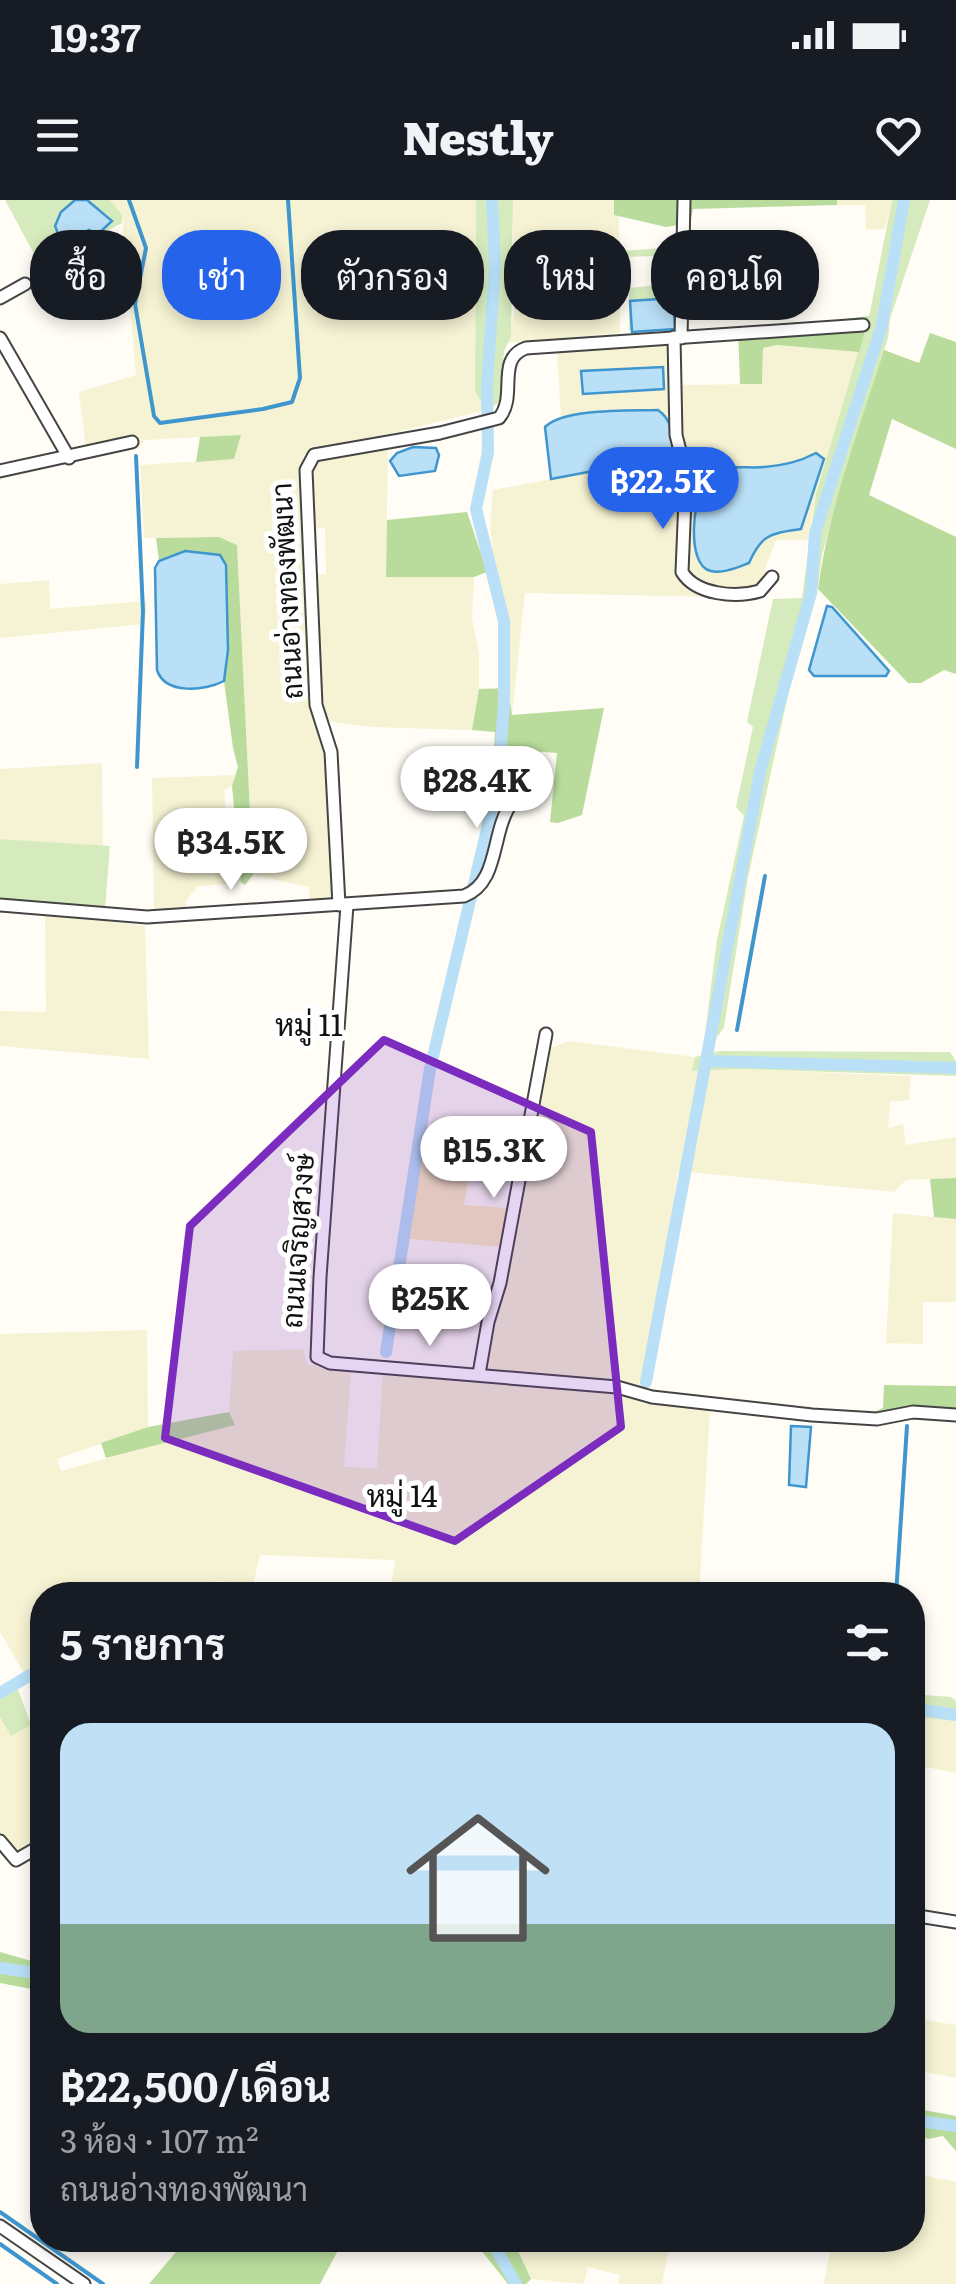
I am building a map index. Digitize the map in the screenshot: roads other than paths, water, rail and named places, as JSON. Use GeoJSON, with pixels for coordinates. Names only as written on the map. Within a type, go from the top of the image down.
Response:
{"type":"FeatureCollection","features":[{"type":"Feature","properties":{"kind":"street"},"geometry":{"type":"LineString","coordinates":[[684,200],[676,435],[686,474],[682,572],[691,584],[728,593],[754,593],[772,577]]}},
{"type":"Feature","properties":{"kind":"street"},"geometry":{"type":"LineString","coordinates":[[0,298],[26,284]]}},
{"type":"Feature","properties":{"kind":"street","name":"ถนนอ่างทองพัฒนา"},"geometry":{"type":"LineString","coordinates":[[343,905],[331,752],[314,688],[306,470],[314,455],[488,422],[506,410],[510,358],[526,348],[862,325]]}},
{"type":"Feature","properties":{"kind":"street"},"geometry":{"type":"LineString","coordinates":[[0,338],[69,458]]}},
{"type":"Feature","properties":{"kind":"street"},"geometry":{"type":"LineString","coordinates":[[0,472],[132,442]]}},
{"type":"Feature","properties":{"kind":"street"},"geometry":{"type":"LineString","coordinates":[[0,905],[146,918],[470,894],[482,887],[499,826],[513,800]]}},
{"type":"Feature","properties":{"kind":"street","name":"ถนนเจริญสวงษ์"},"geometry":{"type":"LineString","coordinates":[[343,905],[317,1357],[330,1363],[617,1387],[652,1397],[812,1415],[877,1419],[912,1412],[956,1415]]}},
{"type":"Feature","properties":{"kind":"street"},"geometry":{"type":"LineString","coordinates":[[479,1374],[546,1034]]}},
{"type":"Feature","properties":{"kind":"street"},"geometry":{"type":"LineString","coordinates":[[0,1841],[16,1860],[30,1851]]}},
{"type":"Feature","properties":{"kind":"street"},"geometry":{"type":"LineString","coordinates":[[925,1917],[956,1922]]}},
{"type":"Feature","properties":{"kind":"street"},"geometry":{"type":"LineString","coordinates":[[0,2226],[30,2247]]}},
{"type":"Feature","properties":{"kind":"street"},"geometry":{"type":"LineString","coordinates":[[38,2252],[84,2284]]}},
{"type":"Feature","properties":{"kind":"water"},"geometry":{"type":"Polygon","coordinates":[[[75,200],[87,200],[112,221],[102,230],[57,230],[61,212],[75,200]]]}},
{"type":"Feature","properties":{"kind":"water"},"geometry":{"type":"Polygon","coordinates":[[[651,300],[651,320],[674,320],[675,329],[632,332],[631,301],[651,300]]]}},
{"type":"Feature","properties":{"kind":"water"},"geometry":{"type":"Polygon","coordinates":[[[663,367],[664,389],[583,394],[581,371],[663,367]]]}},
{"type":"Feature","properties":{"kind":"water"},"geometry":{"type":"Polygon","coordinates":[[[658,410],[670,425],[673,456],[551,479],[545,427],[554,421],[598,412],[658,410]]]}},
{"type":"Feature","properties":{"kind":"water"},"geometry":{"type":"Polygon","coordinates":[[[413,447],[436,448],[439,455],[435,471],[399,476],[390,461],[397,453],[413,447]]]}},
{"type":"Feature","properties":{"kind":"water"},"geometry":{"type":"Polygon","coordinates":[[[816,453],[824,459],[801,529],[763,540],[749,563],[716,572],[703,566],[697,556],[694,526],[700,494],[711,474],[730,467],[785,464],[816,453]]]}},
{"type":"Feature","properties":{"kind":"water"},"geometry":{"type":"Polygon","coordinates":[[[185,551],[220,555],[226,565],[228,650],[224,681],[197,689],[168,684],[157,670],[155,568],[159,561],[185,551]]]}},
{"type":"Feature","properties":{"kind":"water"},"geometry":{"type":"Polygon","coordinates":[[[827,606],[889,671],[886,676],[814,676],[809,670],[827,606]]]}},
{"type":"Feature","properties":{"kind":"water"},"geometry":{"type":"Polygon","coordinates":[[[791,1426],[811,1427],[806,1487],[789,1485],[791,1426]]]}},
{"type":"Feature","properties":{"kind":"waterway"},"geometry":{"type":"LineString","coordinates":[[129,200],[146,248],[135,304],[154,416],[160,423],[292,402],[300,378],[288,200]]}},
{"type":"Feature","properties":{"kind":"waterway"},"geometry":{"type":"LineString","coordinates":[[386,1352],[430,1069],[498,783],[504,704],[504,621],[476,509],[488,452],[487,385],[495,265],[492,200]]}},
{"type":"Feature","properties":{"kind":"waterway"},"geometry":{"type":"LineString","coordinates":[[646,1382],[760,772],[811,593],[815,533],[882,325],[904,200]]}},
{"type":"Feature","properties":{"kind":"waterway"},"geometry":{"type":"LineString","coordinates":[[136,456],[143,611],[137,767]]}},
{"type":"Feature","properties":{"kind":"waterway"},"geometry":{"type":"LineString","coordinates":[[737,1030],[765,876]]}},
{"type":"Feature","properties":{"kind":"waterway"},"geometry":{"type":"LineString","coordinates":[[708,1061],[956,1068]]}},
{"type":"Feature","properties":{"kind":"waterway"},"geometry":{"type":"LineString","coordinates":[[897,1582],[907,1426]]}},
{"type":"Feature","properties":{"kind":"waterway"},"geometry":{"type":"LineString","coordinates":[[0,1693],[30,1675]]}},
{"type":"Feature","properties":{"kind":"waterway"},"geometry":{"type":"LineString","coordinates":[[925,1710],[956,1715]]}},
{"type":"Feature","properties":{"kind":"waterway"},"geometry":{"type":"LineString","coordinates":[[0,1968],[30,1972]]}},
{"type":"Feature","properties":{"kind":"waterway"},"geometry":{"type":"LineString","coordinates":[[925,2122],[956,2126]]}},
{"type":"Feature","properties":{"kind":"waterway"},"geometry":{"type":"LineString","coordinates":[[0,2212],[30,2233]]}},
{"type":"Feature","properties":{"kind":"waterway"},"geometry":{"type":"LineString","coordinates":[[0,2244],[57,2284]]}},
{"type":"Feature","properties":{"kind":"waterway"},"geometry":{"type":"LineString","coordinates":[[57,2252],[103,2284]]}},
{"type":"Feature","properties":{"kind":"waterway"},"geometry":{"type":"LineString","coordinates":[[498,2252],[516,2284]]}},
{"type":"Feature","properties":{"kind":"district","name":"หมู่ 11"},"geometry":{"type":"Point","coordinates":[309,1026]}},
{"type":"Feature","properties":{"kind":"district","name":"หมู่ 14"},"geometry":{"type":"Point","coordinates":[402,1497]}}]}
